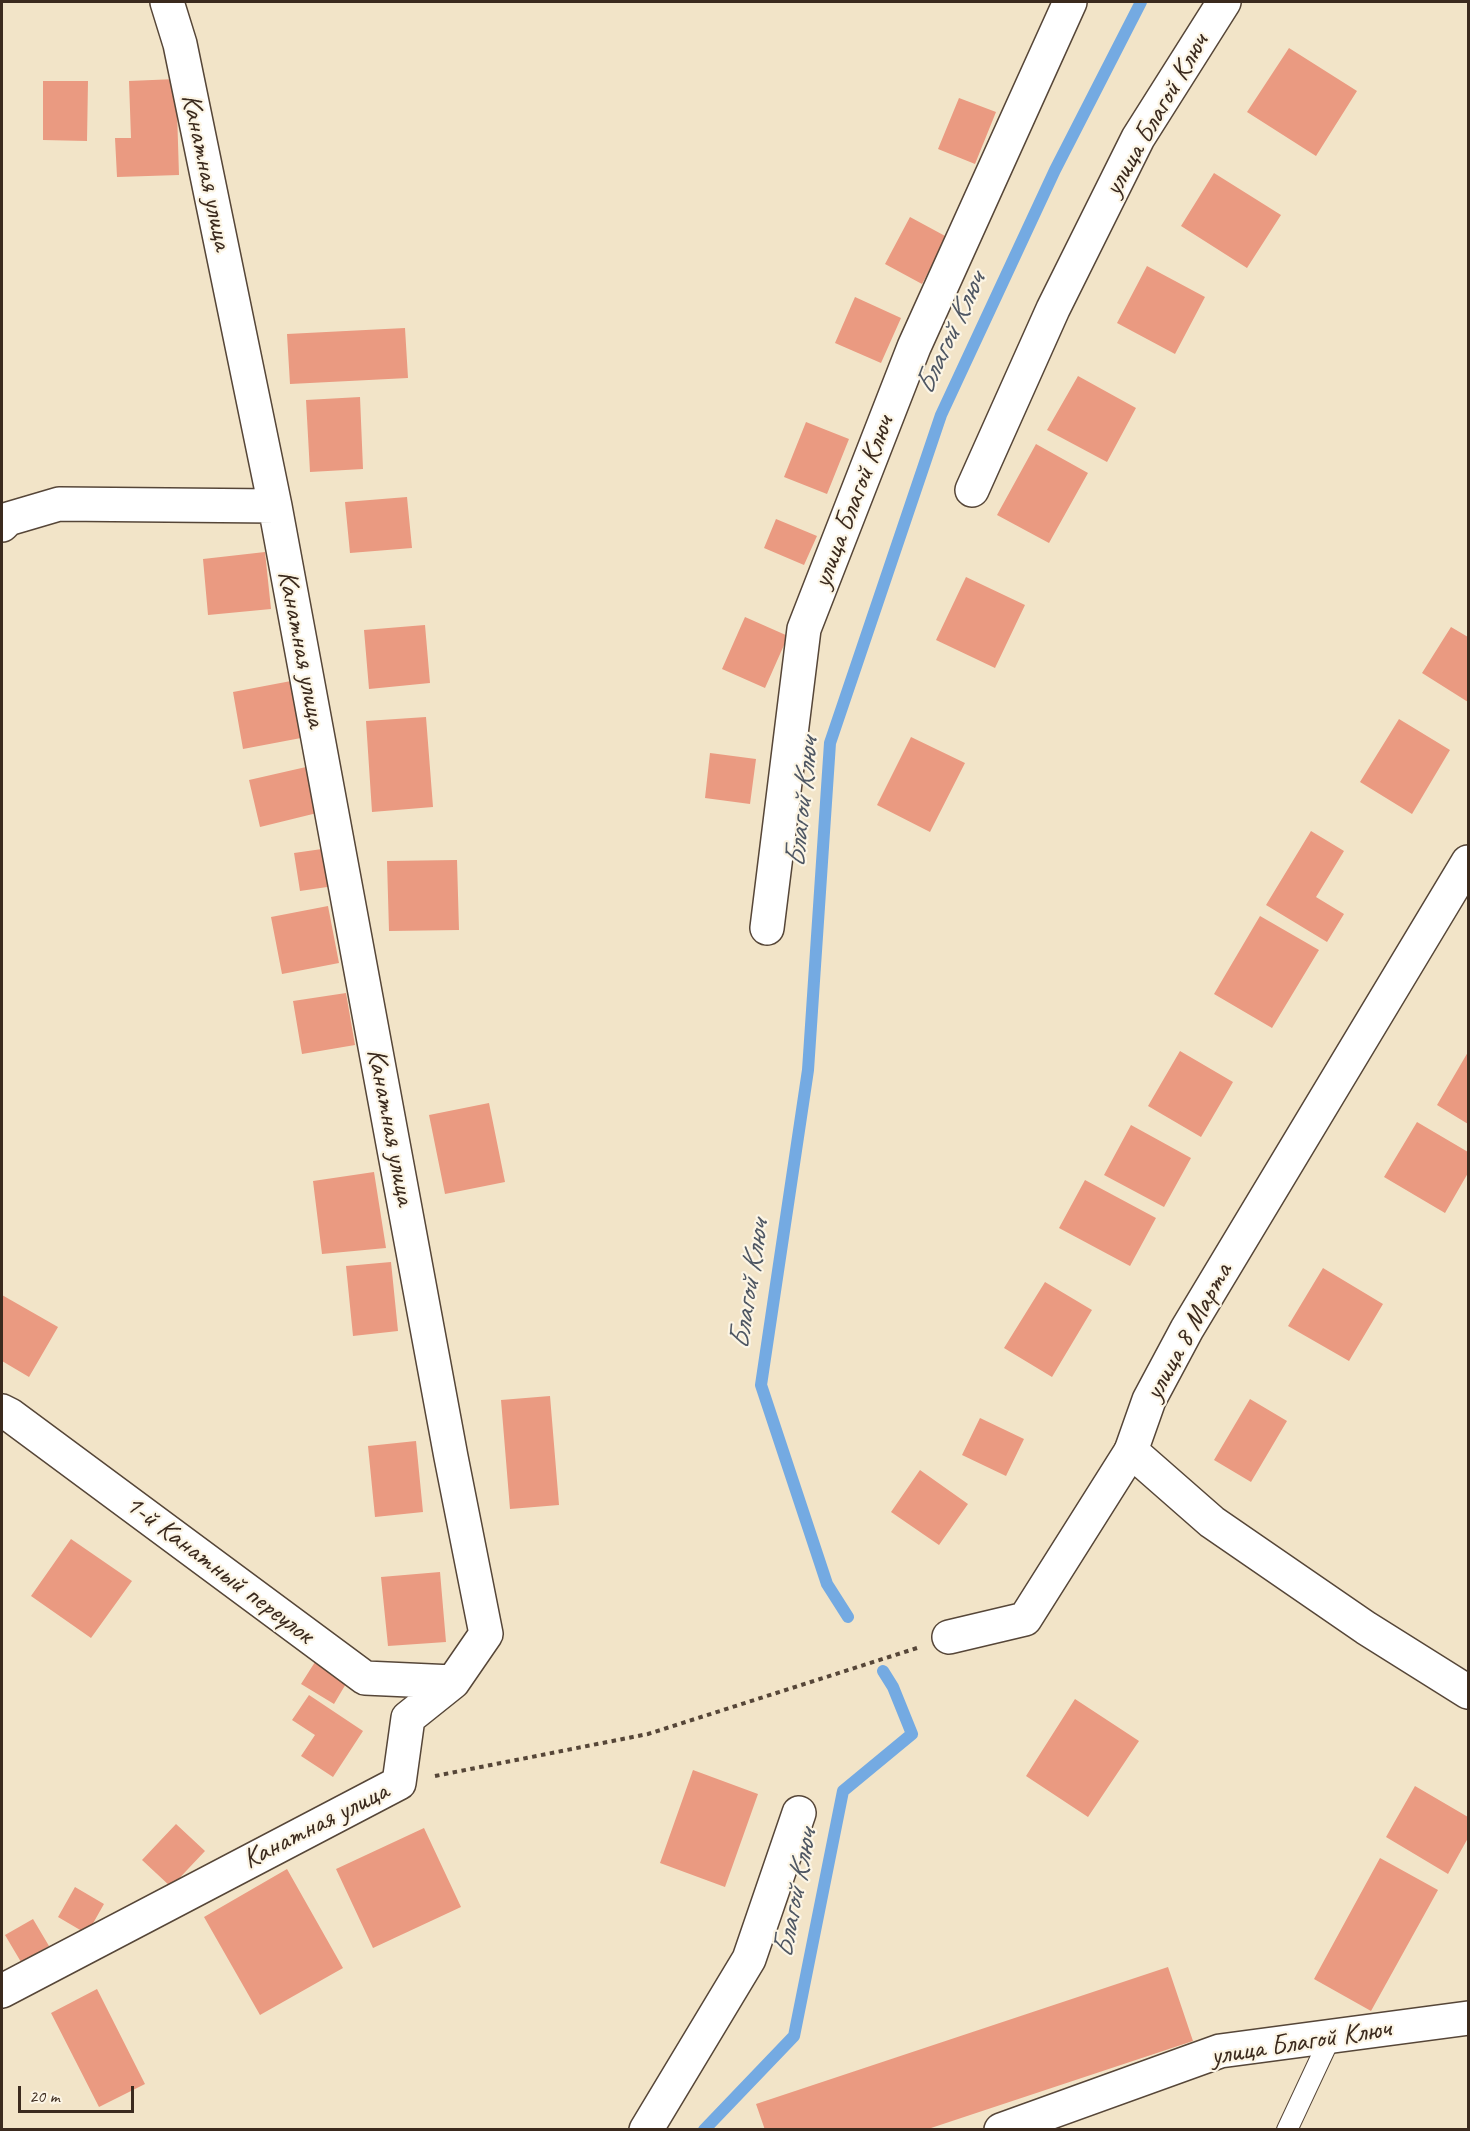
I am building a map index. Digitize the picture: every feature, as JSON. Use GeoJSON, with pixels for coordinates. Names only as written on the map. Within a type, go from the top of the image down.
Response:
{"type":"FeatureCollection","features":[{"type":"Feature","properties":{"kind":"street","name":"Канатная улица"},"geometry":{"type":"LineString","coordinates":[[2,1991],[399,1783],[408,1718],[453,1682],[486,1634],[449,1446],[275,506],[180,44],[167,2]]}},
{"type":"Feature","properties":{"kind":"street","name":"улица Благой Ключ"},"geometry":{"type":"LineString","coordinates":[[767,928],[804,629],[914,347],[1070,2]]}},
{"type":"Feature","properties":{"kind":"street","name":"улица Благой Ключ"},"geometry":{"type":"LineString","coordinates":[[972,490],[1053,309],[1138,138],[1224,2]]}},
{"type":"Feature","properties":{"kind":"street"},"geometry":{"type":"LineString","coordinates":[[2,525],[8,519],[59,504],[275,506]]}},
{"type":"Feature","properties":{"kind":"street","name":"улица 8 Марта"},"geometry":{"type":"LineString","coordinates":[[949,1637],[1025,1619],[1131,1451],[1149,1400],[1187,1329],[1468,862]]}},
{"type":"Feature","properties":{"kind":"street","name":"1-й Канатный переулок"},"geometry":{"type":"LineString","coordinates":[[2,1411],[365,1678],[453,1682]]}},
{"type":"Feature","properties":{"kind":"street"},"geometry":{"type":"LineString","coordinates":[[1131,1451],[1212,1522],[1366,1628],[1468,1692]]}},
{"type":"Feature","properties":{"kind":"street"},"geometry":{"type":"LineString","coordinates":[[646,2130],[749,1959],[799,1813]]}},
{"type":"Feature","properties":{"kind":"street","name":"улица Благой Ключ"},"geometry":{"type":"LineString","coordinates":[[1001,2130],[1220,2051],[1468,2018]]}},
{"type":"Feature","properties":{"kind":"lane"},"geometry":{"type":"LineString","coordinates":[[1287,2130],[1331,2036]]}},
{"type":"Feature","properties":{"kind":"path"},"geometry":{"type":"LineString","coordinates":[[399,1783],[648,1734],[949,1637]]}},
{"type":"Feature","properties":{"kind":"building"},"geometry":{"type":"Polygon","coordinates":[[[1289,48],[1357,91],[1316,156],[1247,112],[1289,48]]]}},
{"type":"Feature","properties":{"kind":"building"},"geometry":{"type":"Polygon","coordinates":[[[176,79],[179,175],[117,177],[115,138],[131,138],[129,81],[176,79]]]}},
{"type":"Feature","properties":{"kind":"building"},"geometry":{"type":"Polygon","coordinates":[[[43,81],[88,81],[87,141],[43,140],[43,81]]]}},
{"type":"Feature","properties":{"kind":"building"},"geometry":{"type":"Polygon","coordinates":[[[959,98],[996,112],[975,164],[938,149],[959,98]]]}},
{"type":"Feature","properties":{"kind":"building"},"geometry":{"type":"Polygon","coordinates":[[[1214,173],[1281,215],[1247,268],[1181,226],[1214,173]]]}},
{"type":"Feature","properties":{"kind":"building"},"geometry":{"type":"Polygon","coordinates":[[[910,217],[947,237],[922,284],[885,264],[910,217]]]}},
{"type":"Feature","properties":{"kind":"building"},"geometry":{"type":"Polygon","coordinates":[[[1147,266],[1205,297],[1175,354],[1117,323],[1147,266]]]}},
{"type":"Feature","properties":{"kind":"building"},"geometry":{"type":"Polygon","coordinates":[[[855,297],[901,318],[881,363],[835,343],[855,297]]]}},
{"type":"Feature","properties":{"kind":"building"},"geometry":{"type":"Polygon","coordinates":[[[405,328],[408,378],[290,384],[287,334],[405,328]]]}},
{"type":"Feature","properties":{"kind":"building"},"geometry":{"type":"Polygon","coordinates":[[[1078,376],[1136,408],[1107,462],[1047,430],[1078,376]]]}},
{"type":"Feature","properties":{"kind":"building"},"geometry":{"type":"Polygon","coordinates":[[[360,397],[363,469],[310,472],[306,400],[360,397]]]}},
{"type":"Feature","properties":{"kind":"building"},"geometry":{"type":"Polygon","coordinates":[[[806,422],[849,439],[827,494],[784,477],[806,422]]]}},
{"type":"Feature","properties":{"kind":"building"},"geometry":{"type":"Polygon","coordinates":[[[1036,444],[1088,473],[1049,543],[997,515],[1036,444]]]}},
{"type":"Feature","properties":{"kind":"building"},"geometry":{"type":"Polygon","coordinates":[[[407,497],[412,548],[350,553],[345,502],[407,497]]]}},
{"type":"Feature","properties":{"kind":"building"},"geometry":{"type":"Polygon","coordinates":[[[776,519],[817,536],[804,565],[764,548],[776,519]]]}},
{"type":"Feature","properties":{"kind":"building"},"geometry":{"type":"Polygon","coordinates":[[[265,552],[271,609],[208,615],[203,559],[265,552]]]}},
{"type":"Feature","properties":{"kind":"building"},"geometry":{"type":"Polygon","coordinates":[[[966,577],[1025,605],[995,668],[936,640],[966,577]]]}},
{"type":"Feature","properties":{"kind":"building"},"geometry":{"type":"Polygon","coordinates":[[[745,617],[788,636],[765,688],[722,669],[745,617]]]}},
{"type":"Feature","properties":{"kind":"building"},"geometry":{"type":"Polygon","coordinates":[[[425,625],[430,683],[369,689],[364,630],[425,625]]]}},
{"type":"Feature","properties":{"kind":"building"},"geometry":{"type":"Polygon","coordinates":[[[1451,627],[1468,637],[1468,702],[1422,673],[1451,627]]]}},
{"type":"Feature","properties":{"kind":"building"},"geometry":{"type":"Polygon","coordinates":[[[291,681],[301,738],[243,749],[233,692],[291,681]]]}},
{"type":"Feature","properties":{"kind":"building"},"geometry":{"type":"Polygon","coordinates":[[[426,717],[433,807],[372,812],[366,721],[426,717]]]}},
{"type":"Feature","properties":{"kind":"building"},"geometry":{"type":"Polygon","coordinates":[[[1399,719],[1450,750],[1412,814],[1360,782],[1399,719]]]}},
{"type":"Feature","properties":{"kind":"building"},"geometry":{"type":"Polygon","coordinates":[[[911,737],[965,763],[930,832],[877,805],[911,737]]]}},
{"type":"Feature","properties":{"kind":"building"},"geometry":{"type":"Polygon","coordinates":[[[710,753],[756,759],[750,804],[705,798],[710,753]]]}},
{"type":"Feature","properties":{"kind":"building"},"geometry":{"type":"Polygon","coordinates":[[[306,767],[317,813],[260,827],[249,780],[306,767]]]}},
{"type":"Feature","properties":{"kind":"building"},"geometry":{"type":"Polygon","coordinates":[[[1311,831],[1344,851],[1316,897],[1344,914],[1327,942],[1266,905],[1311,831]]]}},
{"type":"Feature","properties":{"kind":"building"},"geometry":{"type":"Polygon","coordinates":[[[329,848],[334,886],[300,891],[294,853],[329,848]]]}},
{"type":"Feature","properties":{"kind":"building"},"geometry":{"type":"Polygon","coordinates":[[[457,860],[459,930],[389,931],[387,861],[457,860]]]}},
{"type":"Feature","properties":{"kind":"building"},"geometry":{"type":"Polygon","coordinates":[[[328,906],[339,963],[282,974],[271,917],[328,906]]]}},
{"type":"Feature","properties":{"kind":"building"},"geometry":{"type":"Polygon","coordinates":[[[1260,916],[1319,950],[1272,1028],[1214,994],[1260,916]]]}},
{"type":"Feature","properties":{"kind":"building"},"geometry":{"type":"Polygon","coordinates":[[[346,993],[355,1045],[302,1054],[293,1001],[346,993]]]}},
{"type":"Feature","properties":{"kind":"building"},"geometry":{"type":"Polygon","coordinates":[[[1180,1051],[1233,1082],[1201,1137],[1148,1106],[1180,1051]]]}},
{"type":"Feature","properties":{"kind":"building"},"geometry":{"type":"Polygon","coordinates":[[[1468,1052],[1468,1124],[1437,1105],[1468,1052]]]}},
{"type":"Feature","properties":{"kind":"building"},"geometry":{"type":"Polygon","coordinates":[[[489,1103],[505,1182],[445,1194],[429,1115],[489,1103]]]}},
{"type":"Feature","properties":{"kind":"building"},"geometry":{"type":"Polygon","coordinates":[[[1417,1122],[1468,1152],[1468,1173],[1445,1213],[1384,1177],[1417,1122]]]}},
{"type":"Feature","properties":{"kind":"building"},"geometry":{"type":"Polygon","coordinates":[[[1131,1125],[1191,1158],[1164,1207],[1104,1175],[1131,1125]]]}},
{"type":"Feature","properties":{"kind":"building"},"geometry":{"type":"Polygon","coordinates":[[[374,1172],[386,1248],[322,1254],[313,1181],[374,1172]]]}},
{"type":"Feature","properties":{"kind":"building"},"geometry":{"type":"Polygon","coordinates":[[[1085,1180],[1156,1218],[1130,1266],[1059,1228],[1085,1180]]]}},
{"type":"Feature","properties":{"kind":"building"},"geometry":{"type":"Polygon","coordinates":[[[391,1262],[398,1331],[353,1336],[346,1266],[391,1262]]]}},
{"type":"Feature","properties":{"kind":"building"},"geometry":{"type":"Polygon","coordinates":[[[1323,1268],[1383,1304],[1349,1361],[1288,1326],[1323,1268]]]}},
{"type":"Feature","properties":{"kind":"building"},"geometry":{"type":"Polygon","coordinates":[[[1045,1282],[1092,1310],[1052,1377],[1004,1348],[1045,1282]]]}},
{"type":"Feature","properties":{"kind":"building"},"geometry":{"type":"Polygon","coordinates":[[[2,1295],[58,1327],[29,1377],[2,1361],[2,1295]]]}},
{"type":"Feature","properties":{"kind":"building"},"geometry":{"type":"Polygon","coordinates":[[[550,1396],[559,1505],[510,1509],[501,1400],[550,1396]]]}},
{"type":"Feature","properties":{"kind":"building"},"geometry":{"type":"Polygon","coordinates":[[[1250,1399],[1287,1421],[1251,1482],[1214,1460],[1250,1399]]]}},
{"type":"Feature","properties":{"kind":"building"},"geometry":{"type":"Polygon","coordinates":[[[980,1418],[1024,1439],[1006,1476],[962,1455],[980,1418]]]}},
{"type":"Feature","properties":{"kind":"building"},"geometry":{"type":"Polygon","coordinates":[[[416,1441],[423,1512],[375,1517],[368,1446],[416,1441]]]}},
{"type":"Feature","properties":{"kind":"building"},"geometry":{"type":"Polygon","coordinates":[[[920,1470],[968,1504],[939,1545],[891,1512],[920,1470]]]}},
{"type":"Feature","properties":{"kind":"building"},"geometry":{"type":"Polygon","coordinates":[[[71,1539],[132,1581],[91,1638],[31,1596],[71,1539]]]}},
{"type":"Feature","properties":{"kind":"building"},"geometry":{"type":"Polygon","coordinates":[[[440,1572],[446,1642],[388,1646],[381,1577],[440,1572]]]}},
{"type":"Feature","properties":{"kind":"building"},"geometry":{"type":"Polygon","coordinates":[[[315,1662],[347,1682],[334,1704],[301,1684],[315,1662]]]}},
{"type":"Feature","properties":{"kind":"building"},"geometry":{"type":"Polygon","coordinates":[[[309,1695],[363,1731],[333,1777],[301,1756],[315,1735],[292,1720],[309,1695]]]}},
{"type":"Feature","properties":{"kind":"building"},"geometry":{"type":"Polygon","coordinates":[[[1075,1699],[1139,1741],[1088,1817],[1026,1776],[1075,1699]]]}},
{"type":"Feature","properties":{"kind":"building"},"geometry":{"type":"Polygon","coordinates":[[[693,1770],[758,1794],[725,1887],[660,1863],[693,1770]]]}},
{"type":"Feature","properties":{"kind":"building"},"geometry":{"type":"Polygon","coordinates":[[[1415,1786],[1468,1817],[1468,1838],[1448,1874],[1386,1837],[1415,1786]]]}},
{"type":"Feature","properties":{"kind":"building"},"geometry":{"type":"Polygon","coordinates":[[[176,1824],[205,1851],[171,1887],[142,1860],[176,1824]]]}},
{"type":"Feature","properties":{"kind":"building"},"geometry":{"type":"Polygon","coordinates":[[[424,1828],[461,1907],[373,1948],[336,1869],[424,1828]]]}},
{"type":"Feature","properties":{"kind":"building"},"geometry":{"type":"Polygon","coordinates":[[[1380,1858],[1438,1890],[1371,2011],[1314,1979],[1380,1858]]]}},
{"type":"Feature","properties":{"kind":"building"},"geometry":{"type":"Polygon","coordinates":[[[287,1869],[343,1968],[260,2015],[204,1917],[287,1869]]]}},
{"type":"Feature","properties":{"kind":"building"},"geometry":{"type":"Polygon","coordinates":[[[75,1887],[104,1904],[87,1934],[58,1917],[75,1887]]]}},
{"type":"Feature","properties":{"kind":"building"},"geometry":{"type":"Polygon","coordinates":[[[33,1919],[49,1946],[21,1962],[5,1935],[33,1919]]]}},
{"type":"Feature","properties":{"kind":"building"},"geometry":{"type":"Polygon","coordinates":[[[1168,1967],[1193,2041],[925,2130],[765,2130],[756,2104],[1168,1967]]]}},
{"type":"Feature","properties":{"kind":"building"},"geometry":{"type":"Polygon","coordinates":[[[97,1989],[145,2084],[99,2107],[51,2013],[97,1989]]]}},
{"type":"Feature","properties":{"kind":"waterway","name":"Благой Ключ"},"geometry":{"type":"LineString","coordinates":[[848,1617],[827,1584],[761,1385],[808,1070],[830,743],[941,415],[1055,170],[1141,2]]}},
{"type":"Feature","properties":{"kind":"waterway","name":"Благой Ключ"},"geometry":{"type":"LineString","coordinates":[[704,2130],[794,2036],[843,1791],[912,1734],[893,1687],[883,1671]]}}]}
